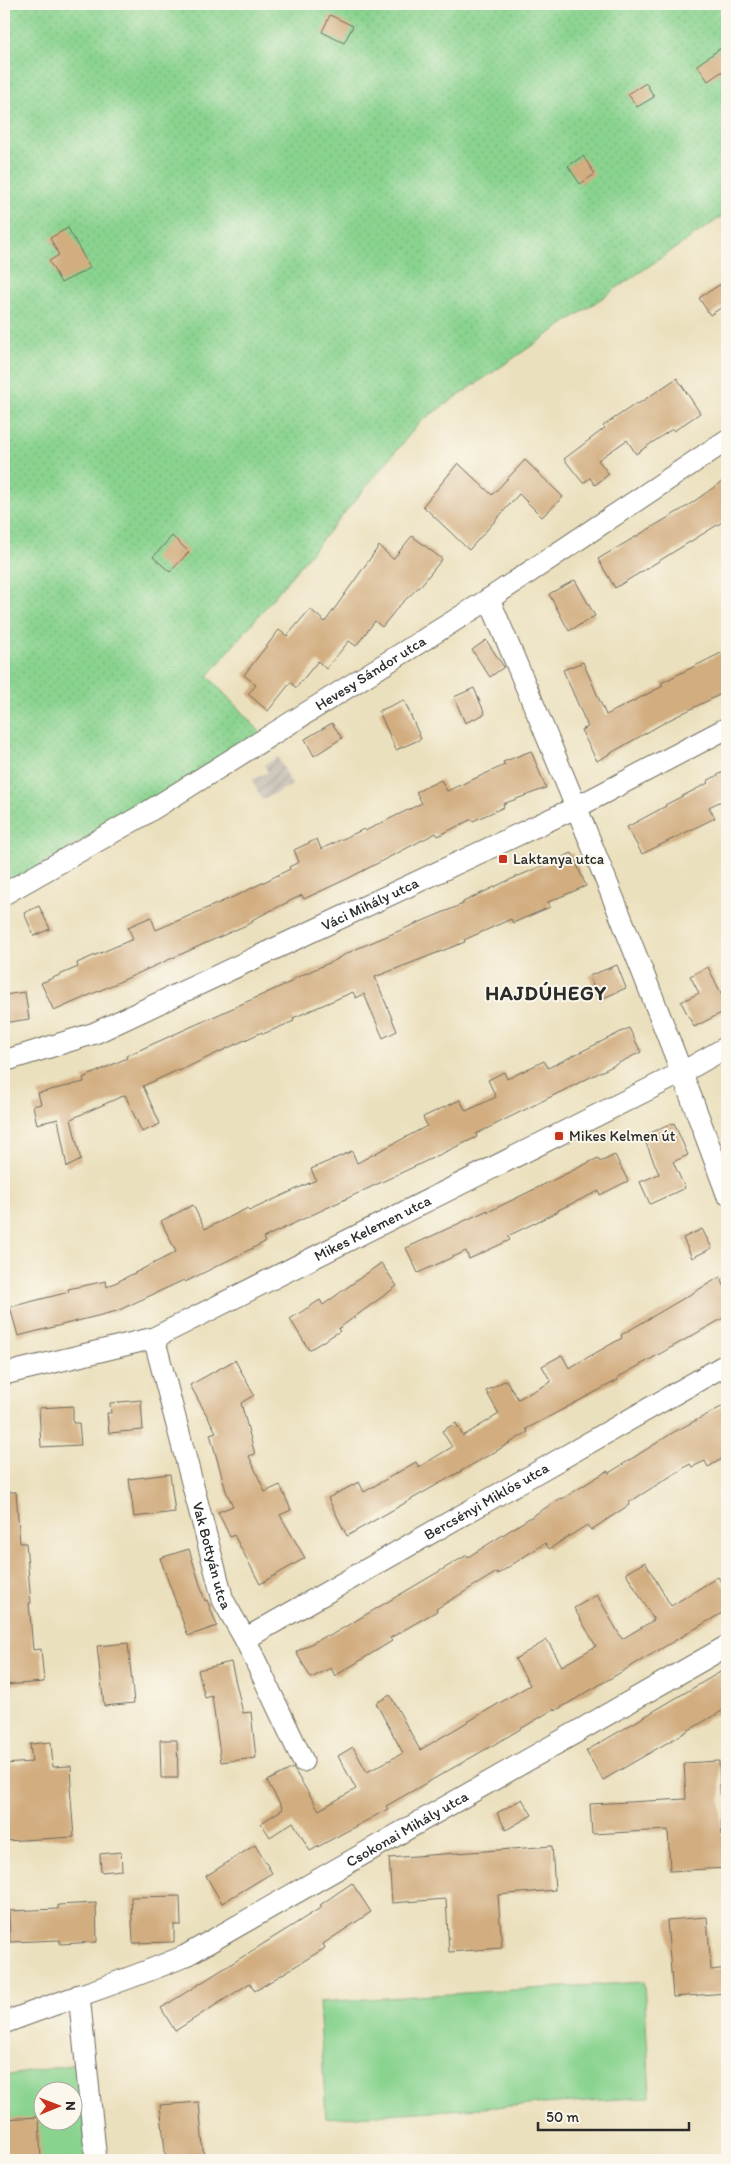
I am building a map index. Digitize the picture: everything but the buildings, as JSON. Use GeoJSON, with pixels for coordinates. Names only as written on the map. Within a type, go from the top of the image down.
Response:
{"type":"FeatureCollection","features":[{"type":"Feature","properties":{"kind":"street","name":"Hevesy Sándor utca"},"geometry":{"type":"LineString","coordinates":[[4,894],[143,815],[489,599],[727,440]]}},
{"type":"Feature","properties":{"kind":"street"},"geometry":{"type":"LineString","coordinates":[[489,599],[577,807],[683,1072],[727,1194]]}},
{"type":"Feature","properties":{"kind":"street","name":"Váci Mihály utca"},"geometry":{"type":"LineString","coordinates":[[4,1061],[94,1033],[577,807],[727,728]]}},
{"type":"Feature","properties":{"kind":"street","name":"Mikes Kelemen utca"},"geometry":{"type":"LineString","coordinates":[[4,1374],[154,1338],[683,1072],[727,1047]]}},
{"type":"Feature","properties":{"kind":"street","name":"Vak Bottyán utca"},"geometry":{"type":"LineString","coordinates":[[154,1338],[223,1600],[245,1639],[303,1760]]}},
{"type":"Feature","properties":{"kind":"street","name":"Bercsényi Miklós utca"},"geometry":{"type":"LineString","coordinates":[[245,1639],[727,1364]]}},
{"type":"Feature","properties":{"kind":"street","name":"Csokonai Mihály utca"},"geometry":{"type":"LineString","coordinates":[[4,2023],[79,1995],[136,1977],[186,1956],[727,1646]]}},
{"type":"Feature","properties":{"kind":"street"},"geometry":{"type":"LineString","coordinates":[[79,1995],[96,2160]]}},
{"type":"Feature","properties":{"kind":"shaded area"},"geometry":{"type":"Polygon","coordinates":[[[278,757],[292,785],[262,800],[252,780],[268,772],[264,765],[278,757]]]}},
{"type":"Feature","properties":{"kind":"green space"},"geometry":{"type":"Polygon","coordinates":[[[4,4],[727,4],[727,213],[421,421],[208,676],[262,734],[4,887],[4,4]]]}},
{"type":"Feature","properties":{"kind":"green space"},"geometry":{"type":"Polygon","coordinates":[[[644,1982],[650,2097],[326,2118],[319,2002],[644,1982]]]}},
{"type":"Feature","properties":{"kind":"green space"},"geometry":{"type":"Polygon","coordinates":[[[83,2063],[86,2160],[4,2160],[4,2076],[83,2063]]]}},
{"type":"Feature","properties":{"kind":"place","name":"Laktanya utca"},"geometry":{"type":"Point","coordinates":[503,859]}},
{"type":"Feature","properties":{"kind":"place","name":"Mikes Kelmen út"},"geometry":{"type":"Point","coordinates":[559,1136]}},
{"type":"Feature","properties":{"kind":"district","name":"HAJDÚHEGY"},"geometry":{"type":"Point","coordinates":[546,993]}}]}
